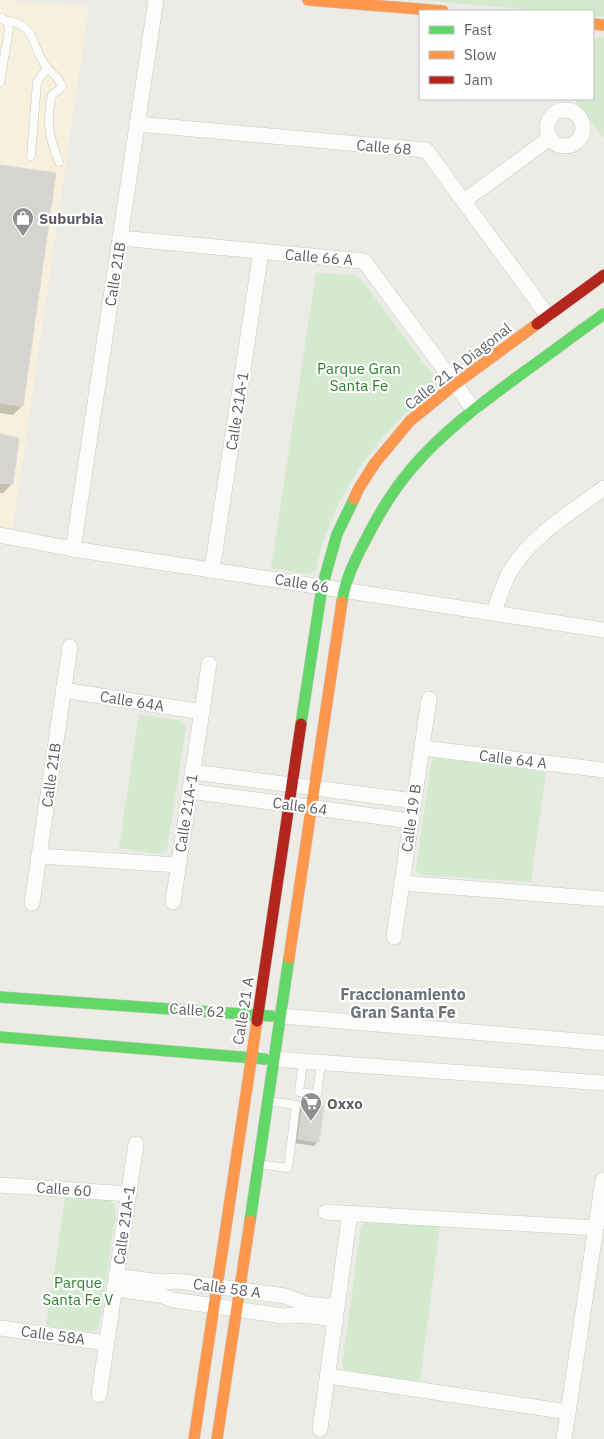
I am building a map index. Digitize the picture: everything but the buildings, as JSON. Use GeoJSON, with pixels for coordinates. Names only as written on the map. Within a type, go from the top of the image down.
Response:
{"type":"FeatureCollection","features":[{"type":"Feature","properties":{"kind":"main road"},"geometry":{"type":"LineString","coordinates":[[308,0],[431,10]]}},
{"type":"Feature","properties":{"kind":"main road","name":"Calle 21 A Diagonal"},"geometry":{"type":"LineString","coordinates":[[322,587],[337,534],[346,512],[375,463],[410,421],[454,385],[604,275]]}},
{"type":"Feature","properties":{"kind":"main road"},"geometry":{"type":"LineString","coordinates":[[217,1439],[344,590],[367,534],[401,482],[430,450],[474,410],[604,314]]}},
{"type":"Feature","properties":{"kind":"main road","name":"Calle 21 A"},"geometry":{"type":"LineString","coordinates":[[194,1439],[322,587]]}},
{"type":"Feature","properties":{"kind":"main road","name":"Calle 62"},"geometry":{"type":"LineString","coordinates":[[0,997],[281,1016]]}},
{"type":"Feature","properties":{"kind":"main road"},"geometry":{"type":"LineString","coordinates":[[0,1037],[274,1060]]}},
{"type":"Feature","properties":{"kind":"street","name":"Calle 21B"},"geometry":{"type":"LineString","coordinates":[[73,549],[156,0]]}},
{"type":"Feature","properties":{"kind":"street","name":"Calle 68"},"geometry":{"type":"LineString","coordinates":[[137,124],[426,150],[548,316]]}},
{"type":"Feature","properties":{"kind":"street"},"geometry":{"type":"LineString","coordinates":[[464,201],[550,138]]}},
{"type":"Feature","properties":{"kind":"street","name":"Calle 66 A"},"geometry":{"type":"LineString","coordinates":[[120,238],[364,261],[474,410]]}},
{"type":"Feature","properties":{"kind":"street","name":"Calle 21A-1"},"geometry":{"type":"LineString","coordinates":[[212,570],[261,252]]}},
{"type":"Feature","properties":{"kind":"street"},"geometry":{"type":"LineString","coordinates":[[494,613],[500,593],[511,570],[524,552],[548,530],[604,488]]}},
{"type":"Feature","properties":{"kind":"street","name":"Calle 66"},"geometry":{"type":"LineString","coordinates":[[0,535],[73,549],[604,630]]}},
{"type":"Feature","properties":{"kind":"street","name":"Calle 21B"},"geometry":{"type":"LineString","coordinates":[[32,903],[70,647]]}},
{"type":"Feature","properties":{"kind":"street","name":"Calle 21A-1"},"geometry":{"type":"LineString","coordinates":[[173,902],[209,664]]}},
{"type":"Feature","properties":{"kind":"street","name":"Calle 64A"},"geometry":{"type":"LineString","coordinates":[[63,690],[202,712]]}},
{"type":"Feature","properties":{"kind":"street","name":"Calle 19 B"},"geometry":{"type":"LineString","coordinates":[[394,937],[429,699]]}},
{"type":"Feature","properties":{"kind":"street","name":"Calle 64 A"},"geometry":{"type":"LineString","coordinates":[[422,748],[604,770]]}},
{"type":"Feature","properties":{"kind":"street","name":"Calle 64"},"geometry":{"type":"LineString","coordinates":[[193,772],[414,801]]}},
{"type":"Feature","properties":{"kind":"street","name":"Calle 64"},"geometry":{"type":"LineString","coordinates":[[190,791],[411,821]]}},
{"type":"Feature","properties":{"kind":"street"},"geometry":{"type":"LineString","coordinates":[[39,856],[178,866]]}},
{"type":"Feature","properties":{"kind":"street"},"geometry":{"type":"LineString","coordinates":[[402,883],[604,899]]}},
{"type":"Feature","properties":{"kind":"street","name":"Calle 62"},"geometry":{"type":"LineString","coordinates":[[281,1016],[604,1043]]}},
{"type":"Feature","properties":{"kind":"street"},"geometry":{"type":"LineString","coordinates":[[274,1060],[604,1083]]}},
{"type":"Feature","properties":{"kind":"street","name":"Calle 21A-1"},"geometry":{"type":"LineString","coordinates":[[98,1395],[136,1144]]}},
{"type":"Feature","properties":{"kind":"street"},"geometry":{"type":"LineString","coordinates":[[564,1439],[603,1180]]}},
{"type":"Feature","properties":{"kind":"street","name":"Calle 60"},"geometry":{"type":"LineString","coordinates":[[0,1185],[128,1194]]}},
{"type":"Feature","properties":{"kind":"street"},"geometry":{"type":"LineString","coordinates":[[326,1212],[596,1228]]}},
{"type":"Feature","properties":{"kind":"street"},"geometry":{"type":"LineString","coordinates":[[320,1429],[350,1214]]}},
{"type":"Feature","properties":{"kind":"street","name":"Calle 58 A"},"geometry":{"type":"LineString","coordinates":[[115,1282],[177,1281],[240,1289],[285,1296],[336,1313]]}},
{"type":"Feature","properties":{"kind":"street","name":"Calle 58 A"},"geometry":{"type":"LineString","coordinates":[[115,1282],[174,1300],[283,1316],[336,1313]]}},
{"type":"Feature","properties":{"kind":"street","name":"Calle 58A"},"geometry":{"type":"LineString","coordinates":[[0,1328],[106,1343]]}},
{"type":"Feature","properties":{"kind":"street"},"geometry":{"type":"LineString","coordinates":[[328,1376],[568,1412]]}},
{"type":"Feature","properties":{"kind":"lane"},"geometry":{"type":"LineString","coordinates":[[2,19],[18,22],[28,30],[47,68],[60,80],[62,88],[52,95],[48,116],[51,140],[59,162]]}},
{"type":"Feature","properties":{"kind":"lane"},"geometry":{"type":"LineString","coordinates":[[0,82],[9,29],[8,23],[2,19]]}},
{"type":"Feature","properties":{"kind":"lane"},"geometry":{"type":"LineString","coordinates":[[31,156],[37,82],[47,68]]}},
{"type":"Feature","properties":{"kind":"lane"},"geometry":{"type":"LineString","coordinates":[[303,1062],[299,1092],[317,1094],[321,1063]]}},
{"type":"Feature","properties":{"kind":"lane"},"geometry":{"type":"LineString","coordinates":[[258,1164],[288,1168],[296,1104],[268,1101]]}},
{"type":"Feature","properties":{"kind":"shaded area"},"geometry":{"type":"Polygon","coordinates":[[[0,0],[89,7],[13,528],[0,526],[0,0]]]}},
{"type":"Feature","properties":{"kind":"green space"},"geometry":{"type":"Polygon","coordinates":[[[420,0],[604,0],[604,17],[594,16],[594,10],[532,10],[420,0]]]}},
{"type":"Feature","properties":{"kind":"green space"},"geometry":{"type":"Polygon","coordinates":[[[598,37],[604,37],[604,139],[575,100],[594,100],[594,40],[598,37]]]}},
{"type":"Feature","properties":{"kind":"green space","name":"Parque Gran Santa Fe"},"geometry":{"type":"Polygon","coordinates":[[[316,273],[353,275],[360,278],[440,385],[397,422],[361,466],[333,516],[316,570],[307,574],[271,568],[316,273]]]}},
{"type":"Feature","properties":{"kind":"green space"},"geometry":{"type":"Polygon","coordinates":[[[139,714],[178,720],[186,728],[167,849],[155,854],[119,848],[139,714]]]}},
{"type":"Feature","properties":{"kind":"green space"},"geometry":{"type":"Polygon","coordinates":[[[439,757],[546,772],[531,882],[424,875],[416,872],[431,763],[439,757]]]}},
{"type":"Feature","properties":{"kind":"green space","name":"Parque Santa Fe V"},"geometry":{"type":"Polygon","coordinates":[[[65,1198],[108,1200],[114,1204],[116,1211],[100,1323],[96,1330],[91,1332],[46,1326],[65,1198]]]}},
{"type":"Feature","properties":{"kind":"green space"},"geometry":{"type":"Polygon","coordinates":[[[365,1221],[440,1224],[420,1383],[348,1371],[343,1368],[361,1227],[365,1221]]]}},
{"type":"Feature","properties":{"kind":"traffic: fast"},"geometry":{"type":"LineString","coordinates":[[342,602],[351,570],[375,522],[398,485],[424,454],[480,405],[604,314]]}},
{"type":"Feature","properties":{"kind":"traffic: fast"},"geometry":{"type":"LineString","coordinates":[[301,724],[322,587],[337,534],[354,499]]}},
{"type":"Feature","properties":{"kind":"traffic: fast"},"geometry":{"type":"LineString","coordinates":[[250,1221],[289,958]]}},
{"type":"Feature","properties":{"kind":"traffic: fast"},"geometry":{"type":"LineString","coordinates":[[0,997],[271,1016]]}},
{"type":"Feature","properties":{"kind":"traffic: fast"},"geometry":{"type":"LineString","coordinates":[[0,1037],[265,1059]]}},
{"type":"Feature","properties":{"kind":"traffic: slow"},"geometry":{"type":"LineString","coordinates":[[308,0],[431,10]]}},
{"type":"Feature","properties":{"kind":"traffic: slow"},"geometry":{"type":"LineString","coordinates":[[594,24],[604,25]]}},
{"type":"Feature","properties":{"kind":"traffic: slow"},"geometry":{"type":"LineString","coordinates":[[354,499],[375,463],[410,421],[454,385],[537,324]]}},
{"type":"Feature","properties":{"kind":"traffic: slow"},"geometry":{"type":"LineString","coordinates":[[289,958],[342,602]]}},
{"type":"Feature","properties":{"kind":"traffic: slow"},"geometry":{"type":"LineString","coordinates":[[194,1439],[257,1021]]}},
{"type":"Feature","properties":{"kind":"traffic: slow"},"geometry":{"type":"LineString","coordinates":[[217,1439],[250,1221]]}},
{"type":"Feature","properties":{"kind":"traffic: jam"},"geometry":{"type":"LineString","coordinates":[[537,324],[604,275]]}},
{"type":"Feature","properties":{"kind":"traffic: jam"},"geometry":{"type":"LineString","coordinates":[[257,1021],[301,724]]}},
{"type":"Feature","properties":{"kind":"place","name":"Suburbia"},"geometry":{"type":"Point","coordinates":[23,237]}},
{"type":"Feature","properties":{"kind":"place","name":"Oxxo"},"geometry":{"type":"Point","coordinates":[311,1122]}},
{"type":"Feature","properties":{"kind":"district","name":"Fraccionamiento Gran Santa Fe"},"geometry":{"type":"Point","coordinates":[403,1003]}}]}
